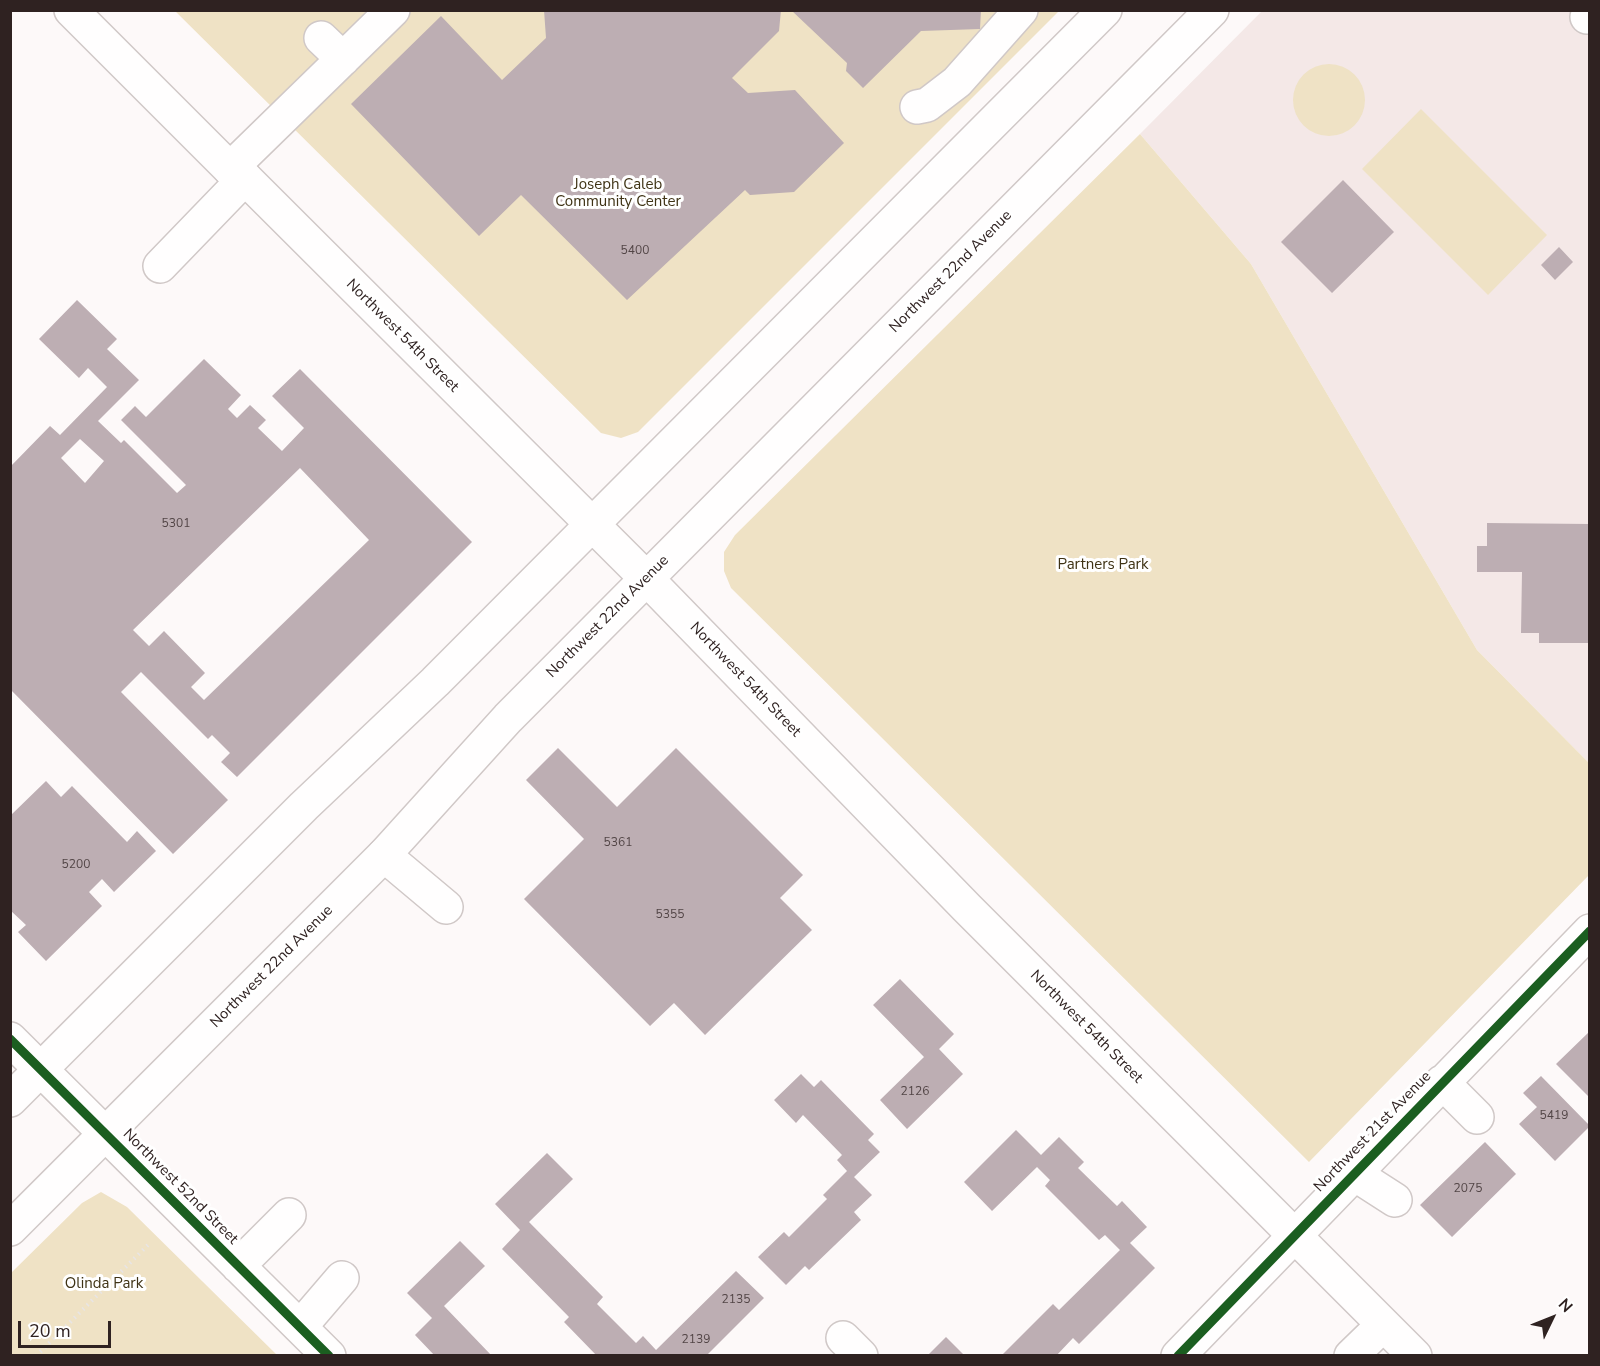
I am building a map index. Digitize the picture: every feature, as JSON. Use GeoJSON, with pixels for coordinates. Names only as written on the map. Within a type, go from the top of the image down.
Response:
{"type":"FeatureCollection","features":[{"type":"Feature","properties":{"kind":"main road","name":"Northwest 54th Street"},"geometry":{"type":"LineString","coordinates":[[71,10],[646,578],[967,908],[1414,1356]]}},
{"type":"Feature","properties":{"kind":"main road"},"geometry":{"type":"LineString","coordinates":[[160,266],[196,227],[332,49],[393,10]]}},
{"type":"Feature","properties":{"kind":"main road"},"geometry":{"type":"LineString","coordinates":[[917,107],[927,105],[957,82],[1021,10]]}},
{"type":"Feature","properties":{"kind":"main road"},"geometry":{"type":"LineString","coordinates":[[10,1100],[304,806],[435,682],[1105,10]]}},
{"type":"Feature","properties":{"kind":"main road","name":"Northwest 22nd Avenue"},"geometry":{"type":"LineString","coordinates":[[10,1229],[384,855],[508,718],[646,578],[1212,10]]}},
{"type":"Feature","properties":{"kind":"main road"},"geometry":{"type":"LineString","coordinates":[[384,855],[446,907]]}},
{"type":"Feature","properties":{"kind":"main road","name":"Northwest 21st Avenue"},"geometry":{"type":"LineString","coordinates":[[1179,1356],[1353,1173],[1588,937]]}},
{"type":"Feature","properties":{"kind":"main road","name":"Northwest 52nd Street"},"geometry":{"type":"LineString","coordinates":[[10,1039],[329,1356]]}},
{"type":"Feature","properties":{"kind":"main road"},"geometry":{"type":"LineString","coordinates":[[1442,1082],[1477,1117]]}},
{"type":"Feature","properties":{"kind":"main road"},"geometry":{"type":"LineString","coordinates":[[1353,1173],[1395,1200]]}},
{"type":"Feature","properties":{"kind":"main road"},"geometry":{"type":"LineString","coordinates":[[238,1266],[289,1215]]}},
{"type":"Feature","properties":{"kind":"main road"},"geometry":{"type":"LineString","coordinates":[[300,1327],[342,1278]]}},
{"type":"Feature","properties":{"kind":"main road"},"geometry":{"type":"LineString","coordinates":[[1351,1356],[1383,1325]]}},
{"type":"Feature","properties":{"kind":"path"},"geometry":{"type":"LineString","coordinates":[[36,1356],[151,1242]]}},
{"type":"Feature","properties":{"kind":"shaded area"},"geometry":{"type":"Polygon","coordinates":[[[1262,11],[1589,11],[1589,763],[1477,650],[1251,264],[1140,134],[1262,11]]]}},
{"type":"Feature","properties":{"kind":"green space","name":"Joseph Caleb Community Center"},"geometry":{"type":"Polygon","coordinates":[[[175,11],[1059,11],[638,432],[621,438],[601,433],[175,11]]]}},
{"type":"Feature","properties":{"kind":"green space"},"geometry":{"type":"Polygon","coordinates":[[[1329,64],[1349,70],[1359,80],[1365,100],[1359,120],[1349,130],[1329,136],[1309,130],[1299,120],[1293,100],[1299,80],[1309,70],[1329,64]]]}},
{"type":"Feature","properties":{"kind":"green space"},"geometry":{"type":"Polygon","coordinates":[[[1421,109],[1547,235],[1488,295],[1362,169],[1421,109]]]}},
{"type":"Feature","properties":{"kind":"green space","name":"Partners Park"},"geometry":{"type":"Polygon","coordinates":[[[1140,134],[1251,264],[1477,650],[1589,763],[1589,875],[1309,1162],[731,588],[724,571],[724,552],[735,535],[1140,134]]]}},
{"type":"Feature","properties":{"kind":"green space","name":"Olinda Park"},"geometry":{"type":"Polygon","coordinates":[[[101,1192],[127,1207],[277,1355],[11,1355],[11,1273],[82,1203],[101,1192]]]}},
{"type":"Feature","properties":{"kind":"building"},"geometry":{"type":"Polygon","coordinates":[[[544,10],[781,10],[779,31],[732,78],[748,93],[795,90],[844,143],[794,192],[750,195],[745,190],[627,300],[521,195],[479,236],[351,104],[441,16],[502,80],[546,38],[544,10]]]}},
{"type":"Feature","properties":{"kind":"building"},"geometry":{"type":"Polygon","coordinates":[[[791,10],[981,10],[980,29],[921,31],[863,88],[846,71],[847,63],[791,10]]]}},
{"type":"Feature","properties":{"kind":"building"},"geometry":{"type":"Polygon","coordinates":[[[1343,180],[1394,232],[1332,293],[1281,242],[1343,180]]]}},
{"type":"Feature","properties":{"kind":"building"},"geometry":{"type":"Polygon","coordinates":[[[1559,247],[1573,262],[1555,280],[1541,265],[1559,247]]]}},
{"type":"Feature","properties":{"kind":"building"},"geometry":{"type":"Polygon","coordinates":[[[77,300],[117,339],[107,349],[139,380],[98,421],[121,443],[124,440],[177,493],[186,485],[121,420],[135,406],[146,417],[204,359],[241,395],[228,409],[237,418],[250,405],[266,420],[258,428],[282,451],[304,428],[272,396],[300,369],[472,542],[237,777],[221,762],[230,753],[212,735],[208,739],[141,672],[121,692],[228,800],[173,854],[10,689],[10,467],[50,426],[60,435],[107,387],[88,368],[79,378],[39,339],[77,300]],[[80,439],[61,458],[85,483],[104,461],[80,439]],[[300,468],[133,630],[149,646],[164,631],[205,673],[191,687],[204,700],[369,540],[300,468]]]}},
{"type":"Feature","properties":{"kind":"building"},"geometry":{"type":"Polygon","coordinates":[[[1487,523],[1590,524],[1590,643],[1539,643],[1539,633],[1521,633],[1522,572],[1477,572],[1477,546],[1487,546],[1487,523]]]}},
{"type":"Feature","properties":{"kind":"building"},"geometry":{"type":"Polygon","coordinates":[[[558,748],[617,807],[676,748],[803,875],[780,898],[812,930],[705,1035],[674,1003],[650,1026],[524,899],[584,839],[526,780],[558,748]]]}},
{"type":"Feature","properties":{"kind":"building"},"geometry":{"type":"Polygon","coordinates":[[[46,781],[61,797],[72,786],[127,842],[137,831],[156,851],[114,892],[102,879],[89,892],[102,906],[46,961],[18,932],[26,925],[10,910],[10,816],[46,781]]]}},
{"type":"Feature","properties":{"kind":"building"},"geometry":{"type":"Polygon","coordinates":[[[900,979],[954,1034],[939,1049],[963,1074],[907,1129],[880,1100],[924,1057],[873,1005],[900,979]]]}},
{"type":"Feature","properties":{"kind":"building"},"geometry":{"type":"Polygon","coordinates":[[[1590,1031],[1590,1098],[1556,1064],[1590,1031]]]}},
{"type":"Feature","properties":{"kind":"building"},"geometry":{"type":"Polygon","coordinates":[[[801,1074],[814,1087],[821,1080],[874,1134],[868,1140],[880,1152],[854,1177],[872,1195],[854,1212],[861,1220],[809,1270],[805,1266],[786,1285],[758,1257],[784,1232],[789,1237],[827,1199],[823,1195],[847,1171],[837,1160],[842,1155],[803,1115],[796,1123],[774,1100],[801,1074]]]}},
{"type":"Feature","properties":{"kind":"building"},"geometry":{"type":"Polygon","coordinates":[[[1541,1076],[1590,1126],[1555,1161],[1519,1124],[1537,1107],[1523,1093],[1541,1076]]]}},
{"type":"Feature","properties":{"kind":"building"},"geometry":{"type":"Polygon","coordinates":[[[1016,1130],[1041,1155],[1059,1137],[1084,1162],[1078,1168],[1117,1206],[1122,1201],[1147,1227],[1130,1243],[1155,1268],[1079,1344],[1073,1338],[1056,1356],[1001,1356],[1053,1304],[1059,1310],[1120,1250],[1105,1235],[1099,1240],[1045,1186],[1050,1180],[1037,1167],[992,1211],[964,1182],[1016,1130]]]}},
{"type":"Feature","properties":{"kind":"building"},"geometry":{"type":"Polygon","coordinates":[[[1485,1142],[1516,1174],[1452,1237],[1420,1205],[1485,1142]]]}},
{"type":"Feature","properties":{"kind":"building"},"geometry":{"type":"Polygon","coordinates":[[[547,1153],[573,1179],[529,1222],[603,1297],[597,1304],[636,1343],[643,1336],[656,1350],[736,1271],[764,1298],[706,1356],[597,1356],[564,1322],[569,1317],[502,1249],[520,1230],[495,1204],[547,1153]]]}},
{"type":"Feature","properties":{"kind":"building"},"geometry":{"type":"Polygon","coordinates":[[[460,1241],[485,1266],[444,1306],[492,1356],[435,1356],[415,1335],[432,1318],[407,1293],[460,1241]]]}},
{"type":"Feature","properties":{"kind":"building"},"geometry":{"type":"Polygon","coordinates":[[[946,1337],[965,1356],[927,1356],[946,1337]]]}},
{"type":"Feature","properties":{"kind":"cycle path"},"geometry":{"type":"LineString","coordinates":[[1178,1356],[1590,931]]}},
{"type":"Feature","properties":{"kind":"cycle path"},"geometry":{"type":"LineString","coordinates":[[10,1039],[329,1356]]}}]}
